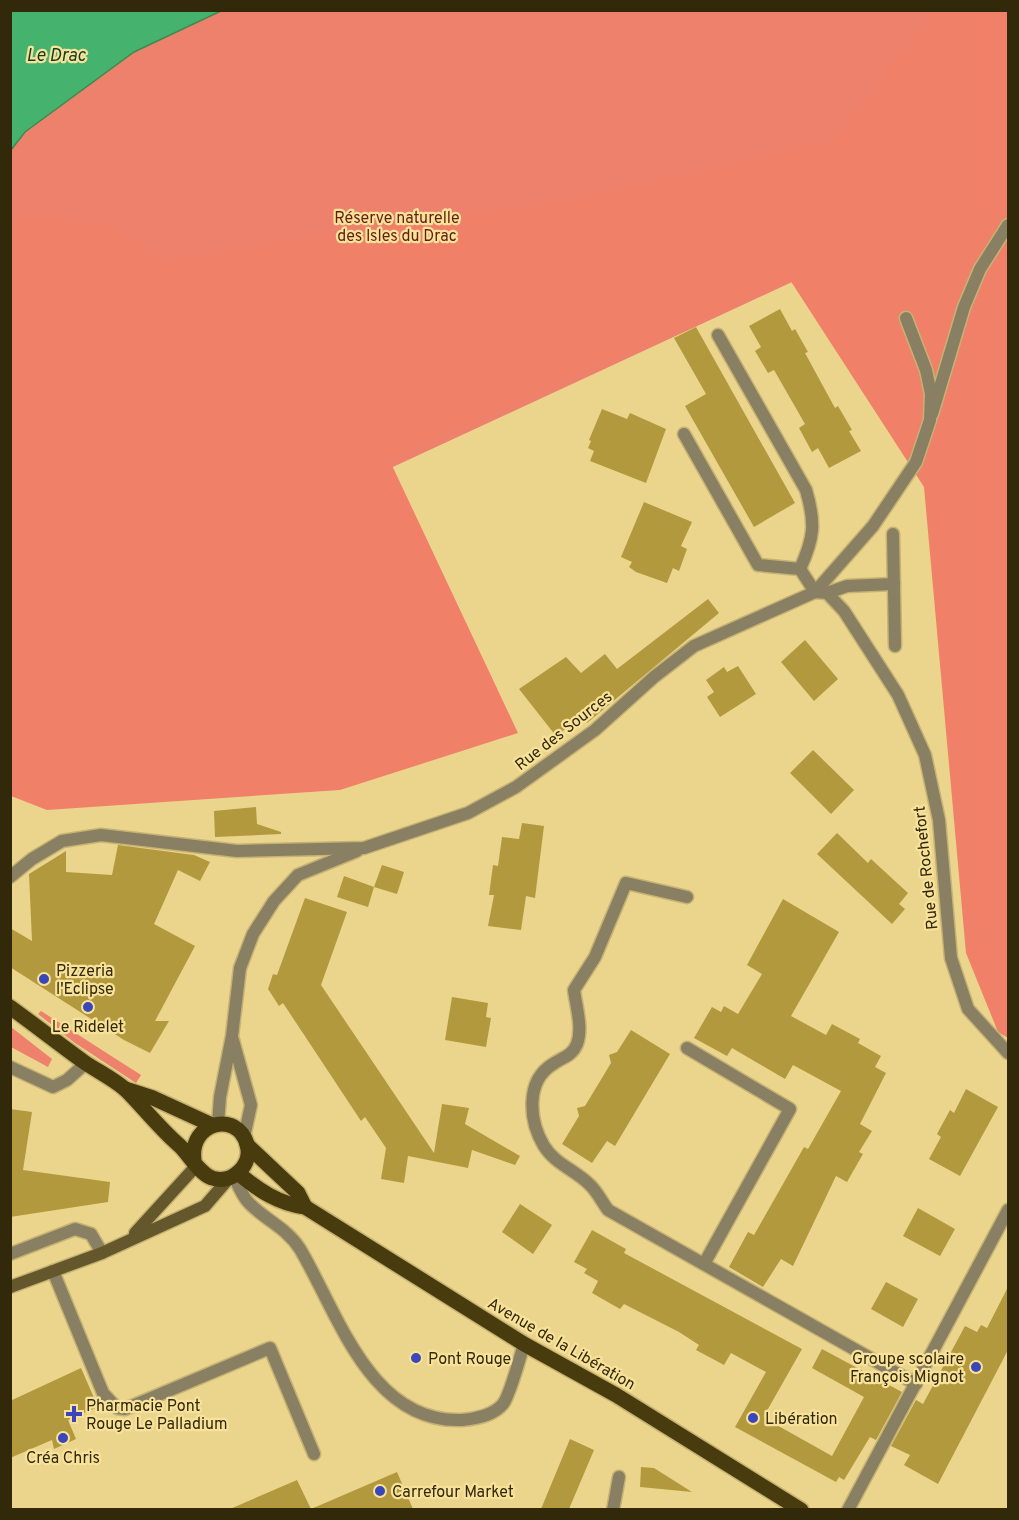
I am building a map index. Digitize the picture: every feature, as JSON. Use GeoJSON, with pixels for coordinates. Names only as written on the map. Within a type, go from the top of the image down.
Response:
{"type":"FeatureCollection","features":[{"type":"Feature","properties":{"kind":"main road","name":"Avenue de la Libération"},"geometry":{"type":"LineString","coordinates":[[10,1007],[125,1089],[153,1098],[215,1125],[230,1126],[298,1193],[306,1207]]}},
{"type":"Feature","properties":{"kind":"main road","name":"Avenue de la Libération"},"geometry":{"type":"LineString","coordinates":[[125,1089],[204,1174],[213,1178],[234,1175],[290,1205],[306,1207],[524,1344],[616,1395],[801,1509]]}},
{"type":"Feature","properties":{"kind":"main road"},"geometry":{"type":"LineString","coordinates":[[130,1238],[195,1162],[194,1143],[205,1129],[215,1125]]}},
{"type":"Feature","properties":{"kind":"main road"},"geometry":{"type":"LineString","coordinates":[[10,1287],[102,1253],[130,1238],[205,1206],[234,1175],[248,1155],[246,1141]]}},
{"type":"Feature","properties":{"kind":"street"},"geometry":{"type":"LineString","coordinates":[[930,420],[964,307],[980,269],[1008,225]]}},
{"type":"Feature","properties":{"kind":"street","name":"Rue des Sources"},"geometry":{"type":"LineString","coordinates":[[10,877],[32,859],[62,841],[101,835],[237,851],[364,848],[468,813],[516,787],[595,730],[694,646],[821,592],[873,526],[916,462],[930,420],[931,394],[926,370],[906,318]]}},
{"type":"Feature","properties":{"kind":"street"},"geometry":{"type":"LineString","coordinates":[[684,434],[758,565],[800,569],[813,541],[812,508],[806,490],[718,335]]}},
{"type":"Feature","properties":{"kind":"street"},"geometry":{"type":"LineString","coordinates":[[893,534],[895,646]]}},
{"type":"Feature","properties":{"kind":"street","name":"Rue de Rochefort"},"geometry":{"type":"LineString","coordinates":[[800,569],[821,592],[844,611],[898,695],[925,755],[939,820],[951,958],[968,1010],[1008,1053]]}},
{"type":"Feature","properties":{"kind":"street"},"geometry":{"type":"LineString","coordinates":[[821,592],[847,586],[894,584]]}},
{"type":"Feature","properties":{"kind":"street"},"geometry":{"type":"LineString","coordinates":[[215,1125],[232,1036],[240,968],[253,934],[274,901],[298,875],[364,848]]}},
{"type":"Feature","properties":{"kind":"street"},"geometry":{"type":"LineString","coordinates":[[687,897],[626,883],[595,957],[574,990],[579,1027],[578,1041],[573,1053],[552,1064],[540,1076],[533,1089],[532,1110],[536,1127],[545,1147],[558,1163],[589,1184],[608,1210],[916,1384]]}},
{"type":"Feature","properties":{"kind":"street"},"geometry":{"type":"LineString","coordinates":[[232,1036],[250,1105],[246,1141]]}},
{"type":"Feature","properties":{"kind":"street"},"geometry":{"type":"LineString","coordinates":[[687,1048],[790,1109],[704,1264]]}},
{"type":"Feature","properties":{"kind":"street"},"geometry":{"type":"LineString","coordinates":[[10,1067],[53,1087],[67,1080],[86,1063]]}},
{"type":"Feature","properties":{"kind":"street"},"geometry":{"type":"LineString","coordinates":[[234,1175],[249,1204],[280,1225],[298,1246],[347,1336],[379,1385],[409,1408],[442,1420],[479,1419],[503,1404],[524,1344]]}},
{"type":"Feature","properties":{"kind":"street"},"geometry":{"type":"LineString","coordinates":[[848,1509],[1004,1227],[1008,1210]]}},
{"type":"Feature","properties":{"kind":"street"},"geometry":{"type":"LineString","coordinates":[[10,1254],[75,1229],[91,1234],[102,1253]]}},
{"type":"Feature","properties":{"kind":"street"},"geometry":{"type":"LineString","coordinates":[[53,1271],[103,1393],[117,1408],[125,1409],[270,1348],[314,1454]]}},
{"type":"Feature","properties":{"kind":"street"},"geometry":{"type":"LineString","coordinates":[[612,1509],[619,1477]]}},
{"type":"Feature","properties":{"kind":"green space"},"geometry":{"type":"Polygon","coordinates":[[[934,11],[1008,11],[1008,1038],[998,1032],[966,953],[924,487],[790,280],[389,459],[518,733],[340,790],[47,810],[11,796],[11,216],[55,218],[120,229],[161,260],[580,197],[832,140],[934,11]]]}},
{"type":"Feature","properties":{"kind":"green space","name":"Réserve naturelle des Isles du Drac"},"geometry":{"type":"Polygon","coordinates":[[[1008,11],[820,269],[367,479],[11,264],[10,12],[1008,11]]]}},
{"type":"Feature","properties":{"kind":"green space"},"geometry":{"type":"Polygon","coordinates":[[[41,1011],[141,1075],[136,1083],[75,1043],[38,1014],[41,1011]]]}},
{"type":"Feature","properties":{"kind":"green space"},"geometry":{"type":"Polygon","coordinates":[[[11,1027],[52,1059],[48,1067],[11,1047],[11,1027]]]}},
{"type":"Feature","properties":{"kind":"water","name":"Le Drac"},"geometry":{"type":"Polygon","coordinates":[[[11,10],[221,11],[134,52],[25,132],[11,150],[11,10]]]}},
{"type":"Feature","properties":{"kind":"building"},"geometry":{"type":"Polygon","coordinates":[[[780,309],[792,331],[795,329],[808,352],[805,353],[835,408],[838,406],[852,430],[849,431],[861,451],[829,468],[818,448],[812,452],[799,428],[805,424],[774,370],[768,373],[755,351],[761,347],[749,326],[780,309]]]}},
{"type":"Feature","properties":{"kind":"building"},"geometry":{"type":"Polygon","coordinates":[[[696,327],[795,503],[754,527],[685,406],[706,394],[674,338],[696,327]]]}},
{"type":"Feature","properties":{"kind":"building"},"geometry":{"type":"Polygon","coordinates":[[[602,409],[627,419],[630,413],[666,429],[646,483],[590,461],[594,451],[588,448],[591,441],[589,440],[602,409]]]}},
{"type":"Feature","properties":{"kind":"building"},"geometry":{"type":"Polygon","coordinates":[[[644,502],[692,522],[681,546],[687,549],[679,571],[673,568],[667,583],[636,572],[629,567],[632,562],[621,557],[644,502]]]}},
{"type":"Feature","properties":{"kind":"building"},"geometry":{"type":"Polygon","coordinates":[[[708,599],[719,613],[587,723],[582,716],[556,736],[519,689],[566,657],[581,673],[605,654],[617,669],[708,599]]]}},
{"type":"Feature","properties":{"kind":"building"},"geometry":{"type":"Polygon","coordinates":[[[805,640],[838,679],[814,701],[781,662],[805,640]]]}},
{"type":"Feature","properties":{"kind":"building"},"geometry":{"type":"Polygon","coordinates":[[[738,666],[756,694],[720,717],[707,697],[714,692],[706,680],[724,667],[727,672],[738,666]]]}},
{"type":"Feature","properties":{"kind":"building"},"geometry":{"type":"Polygon","coordinates":[[[813,750],[854,790],[831,814],[790,773],[813,750]]]}},
{"type":"Feature","properties":{"kind":"building"},"geometry":{"type":"Polygon","coordinates":[[[256,807],[257,824],[281,832],[281,834],[215,837],[214,811],[256,807]]]}},
{"type":"Feature","properties":{"kind":"building"},"geometry":{"type":"Polygon","coordinates":[[[522,823],[544,826],[535,898],[526,896],[521,930],[488,926],[494,895],[489,895],[493,865],[498,866],[502,837],[519,839],[522,823]]]}},
{"type":"Feature","properties":{"kind":"building"},"geometry":{"type":"Polygon","coordinates":[[[837,833],[868,863],[871,859],[908,893],[899,904],[905,909],[892,924],[817,854],[837,833]]]}},
{"type":"Feature","properties":{"kind":"building"},"geometry":{"type":"Polygon","coordinates":[[[118,845],[194,855],[210,862],[200,881],[178,870],[154,924],[195,946],[155,1021],[169,1021],[150,1053],[124,1040],[10,967],[10,928],[32,941],[29,874],[66,851],[66,872],[112,875],[118,845]]]}},
{"type":"Feature","properties":{"kind":"building"},"geometry":{"type":"Polygon","coordinates":[[[382,865],[404,872],[397,894],[374,887],[382,865]]]}},
{"type":"Feature","properties":{"kind":"building"},"geometry":{"type":"Polygon","coordinates":[[[344,876],[374,887],[368,907],[337,897],[344,876]]]}},
{"type":"Feature","properties":{"kind":"building"},"geometry":{"type":"Polygon","coordinates":[[[305,898],[347,912],[321,985],[434,1153],[442,1104],[469,1108],[465,1124],[520,1156],[515,1165],[472,1150],[468,1168],[408,1156],[404,1183],[381,1179],[386,1148],[365,1117],[361,1121],[283,1003],[279,1006],[268,989],[273,974],[277,975],[305,898]]]}},
{"type":"Feature","properties":{"kind":"building"},"geometry":{"type":"Polygon","coordinates":[[[783,899],[839,932],[791,1016],[826,1035],[832,1024],[860,1039],[858,1043],[881,1056],[875,1067],[886,1073],[860,1124],[872,1131],[859,1152],[863,1154],[847,1182],[836,1176],[793,1266],[781,1259],[763,1287],[729,1267],[748,1232],[754,1235],[804,1147],[808,1149],[841,1091],[793,1065],[785,1079],[732,1048],[727,1056],[694,1038],[712,1007],[721,1012],[724,1006],[738,1014],[762,974],[747,965],[783,899]]]}},
{"type":"Feature","properties":{"kind":"building"},"geometry":{"type":"Polygon","coordinates":[[[452,997],[488,1003],[486,1017],[491,1018],[486,1047],[445,1040],[452,997]]]}},
{"type":"Feature","properties":{"kind":"building"},"geometry":{"type":"Polygon","coordinates":[[[631,1030],[670,1054],[615,1146],[607,1141],[592,1163],[562,1144],[579,1116],[577,1108],[585,1106],[611,1063],[609,1055],[617,1052],[631,1030]]]}},
{"type":"Feature","properties":{"kind":"building"},"geometry":{"type":"Polygon","coordinates":[[[966,1089],[998,1107],[960,1176],[929,1159],[941,1137],[937,1134],[950,1110],[954,1113],[966,1089]]]}},
{"type":"Feature","properties":{"kind":"building"},"geometry":{"type":"Polygon","coordinates":[[[10,1109],[32,1112],[23,1170],[110,1182],[108,1202],[10,1217],[10,1109]]]}},
{"type":"Feature","properties":{"kind":"building"},"geometry":{"type":"Polygon","coordinates":[[[520,1204],[552,1225],[533,1254],[502,1232],[520,1204]]]}},
{"type":"Feature","properties":{"kind":"building"},"geometry":{"type":"Polygon","coordinates":[[[918,1208],[955,1229],[940,1256],[903,1236],[918,1208]]]}},
{"type":"Feature","properties":{"kind":"building"},"geometry":{"type":"Polygon","coordinates":[[[592,1230],[626,1249],[624,1253],[802,1349],[764,1416],[832,1456],[864,1397],[812,1368],[822,1349],[902,1392],[876,1440],[870,1437],[844,1480],[839,1477],[836,1482],[735,1427],[766,1372],[731,1353],[724,1365],[696,1350],[699,1345],[679,1332],[624,1304],[620,1309],[592,1293],[598,1281],[584,1273],[587,1269],[574,1262],[592,1230]]]}},
{"type":"Feature","properties":{"kind":"building"},"geometry":{"type":"Polygon","coordinates":[[[886,1282],[918,1299],[903,1327],[871,1309],[886,1282]]]}},
{"type":"Feature","properties":{"kind":"building"},"geometry":{"type":"Polygon","coordinates":[[[1008,1287],[1008,1350],[938,1484],[904,1465],[910,1455],[891,1446],[916,1400],[923,1404],[965,1326],[977,1332],[981,1325],[987,1328],[1008,1287]]]}},
{"type":"Feature","properties":{"kind":"building"},"geometry":{"type":"Polygon","coordinates":[[[81,1368],[98,1407],[68,1420],[76,1439],[54,1449],[52,1440],[10,1458],[10,1401],[81,1368]]]}},
{"type":"Feature","properties":{"kind":"building"},"geometry":{"type":"Polygon","coordinates":[[[570,1439],[594,1450],[569,1509],[541,1509],[570,1439]]]}},
{"type":"Feature","properties":{"kind":"building"},"geometry":{"type":"Polygon","coordinates":[[[641,1467],[654,1468],[692,1492],[640,1487],[641,1467]]]}},
{"type":"Feature","properties":{"kind":"building","name":"Carrefour Market"},"geometry":{"type":"Polygon","coordinates":[[[397,1472],[413,1509],[311,1509],[397,1472]]]}},
{"type":"Feature","properties":{"kind":"building"},"geometry":{"type":"Polygon","coordinates":[[[297,1480],[311,1509],[230,1509],[297,1480]]]}},
{"type":"Feature","properties":{"kind":"place","name":"Pizzeria l'Eclipse"},"geometry":{"type":"Point","coordinates":[44,979]}},
{"type":"Feature","properties":{"kind":"place","name":"Le Ridelet"},"geometry":{"type":"Point","coordinates":[88,1007]}},
{"type":"Feature","properties":{"kind":"place","name":"Pont Rouge"},"geometry":{"type":"Point","coordinates":[416,1358]}},
{"type":"Feature","properties":{"kind":"place","name":"Groupe scolaire François Mignot"},"geometry":{"type":"Point","coordinates":[976,1367]}},
{"type":"Feature","properties":{"kind":"place","name":"Pharmacie Pont Rouge Le Palladium"},"geometry":{"type":"Point","coordinates":[74,1414]}},
{"type":"Feature","properties":{"kind":"place","name":"Libération"},"geometry":{"type":"Point","coordinates":[753,1418]}},
{"type":"Feature","properties":{"kind":"place","name":"Créa Chris"},"geometry":{"type":"Point","coordinates":[63,1438]}},
{"type":"Feature","properties":{"kind":"place","name":"Carrefour Market"},"geometry":{"type":"Point","coordinates":[380,1491]}}]}
